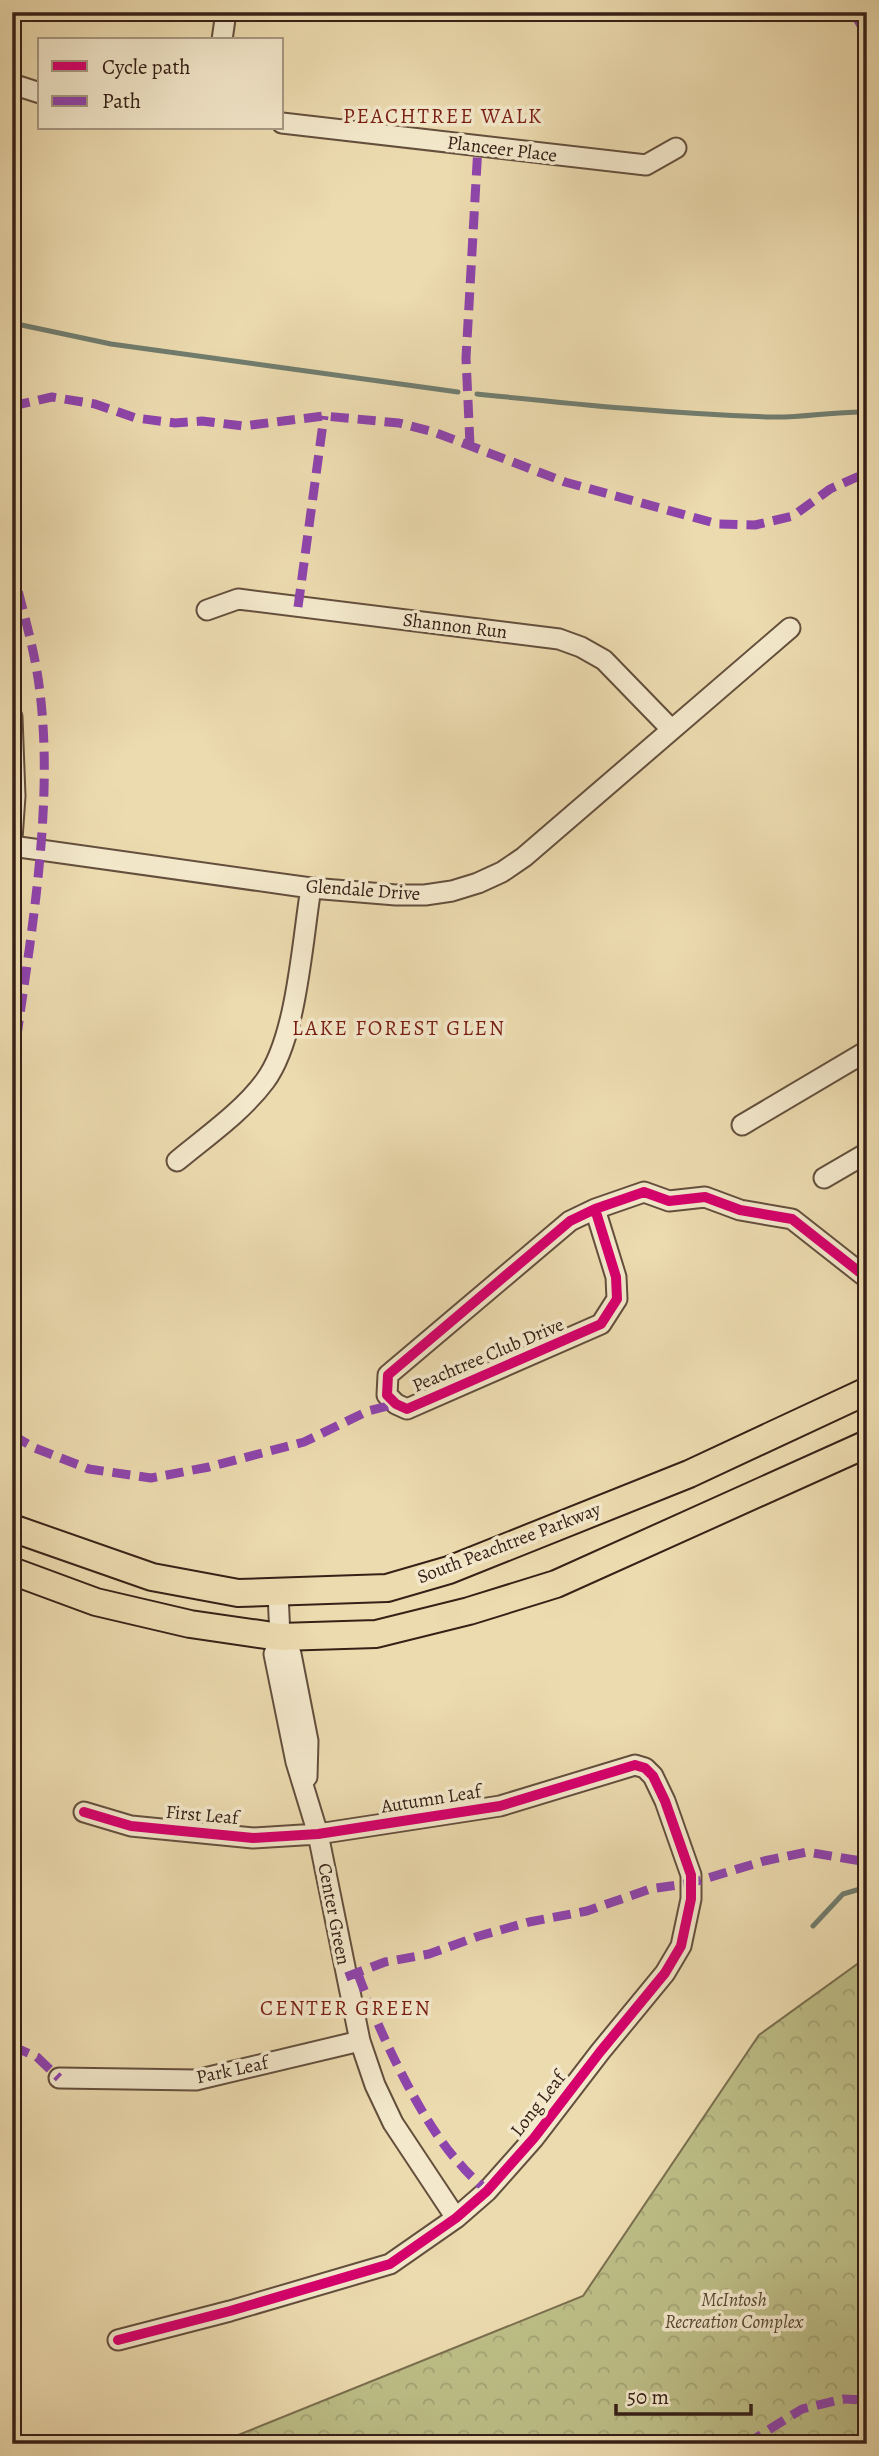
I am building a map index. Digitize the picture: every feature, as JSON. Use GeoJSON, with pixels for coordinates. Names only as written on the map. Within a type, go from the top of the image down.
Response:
{"type":"FeatureCollection","features":[{"type":"Feature","properties":{"kind":"main road","name":"South Peachtree Parkway"},"geometry":{"type":"LineString","coordinates":[[12,1528],[152,1577],[238,1592],[387,1588],[449,1570],[689,1474],[867,1391]]}},
{"type":"Feature","properties":{"kind":"main road"},"geometry":{"type":"LineString","coordinates":[[12,1571],[109,1605],[190,1624],[280,1637],[376,1634],[469,1611],[556,1584],[867,1444]]}},
{"type":"Feature","properties":{"kind":"street"},"geometry":{"type":"LineString","coordinates":[[222,38],[226,12]]}},
{"type":"Feature","properties":{"kind":"street"},"geometry":{"type":"LineString","coordinates":[[12,84],[38,92]]}},
{"type":"Feature","properties":{"kind":"street","name":"Planceer Place"},"geometry":{"type":"LineString","coordinates":[[284,123],[646,165],[676,148]]}},
{"type":"Feature","properties":{"kind":"street","name":"Shannon Run"},"geometry":{"type":"LineString","coordinates":[[207,610],[238,599],[559,639],[582,647],[604,660],[671,729]]}},
{"type":"Feature","properties":{"kind":"street","name":"Glendale Drive"},"geometry":{"type":"LineString","coordinates":[[12,846],[311,888],[425,895],[452,891],[502,872],[524,856],[790,628]]}},
{"type":"Feature","properties":{"kind":"street"},"geometry":{"type":"LineString","coordinates":[[12,717],[15,796],[12,839]]}},
{"type":"Feature","properties":{"kind":"street"},"geometry":{"type":"LineString","coordinates":[[177,1161],[245,1103],[265,1080],[278,1056],[288,1031],[311,888]]}},
{"type":"Feature","properties":{"kind":"street"},"geometry":{"type":"LineString","coordinates":[[742,1125],[867,1052]]}},
{"type":"Feature","properties":{"kind":"street"},"geometry":{"type":"LineString","coordinates":[[824,1178],[867,1153]]}},
{"type":"Feature","properties":{"kind":"street","name":"Peachtree Club Drive"},"geometry":{"type":"LineString","coordinates":[[595,1209],[616,1276],[617,1298],[601,1325],[407,1409],[396,1404],[387,1395],[388,1375],[570,1221],[595,1209],[644,1192],[669,1201],[705,1197],[740,1210],[792,1219],[867,1278]]}},
{"type":"Feature","properties":{"kind":"street"},"geometry":{"type":"LineString","coordinates":[[278,1593],[280,1637]]}},
{"type":"Feature","properties":{"kind":"street","name":"Center Green"},"geometry":{"type":"LineString","coordinates":[[280,1637],[291,1654],[308,1741],[306,1796],[318,1834],[360,2041],[393,2123],[456,2218]]}},
{"type":"Feature","properties":{"kind":"street","name":"Long Leaf"},"geometry":{"type":"LineString","coordinates":[[118,2340],[230,2311],[390,2264],[456,2218],[487,2190],[534,2138],[665,1973],[681,1946],[691,1899],[691,1875],[665,1801],[653,1776],[645,1768],[635,1765],[548,1791]]}},
{"type":"Feature","properties":{"kind":"street","name":"Autumn Leaf"},"geometry":{"type":"LineString","coordinates":[[318,1834],[500,1806],[548,1791]]}},
{"type":"Feature","properties":{"kind":"street","name":"First Leaf"},"geometry":{"type":"LineString","coordinates":[[85,1812],[131,1826],[253,1838],[318,1834]]}},
{"type":"Feature","properties":{"kind":"street","name":"Park Leaf"},"geometry":{"type":"LineString","coordinates":[[59,2078],[197,2080],[360,2041]]}},
{"type":"Feature","properties":{"kind":"green space","name":"McIntosh Recreation Complex"},"geometry":{"type":"Polygon","coordinates":[[[867,1957],[867,2444],[216,2444],[583,2296],[759,2035],[867,1957]]]}},
{"type":"Feature","properties":{"kind":"waterway"},"geometry":{"type":"LineString","coordinates":[[12,323],[111,344],[458,392]]}},
{"type":"Feature","properties":{"kind":"waterway"},"geometry":{"type":"LineString","coordinates":[[477,394],[734,416],[783,417],[867,412]]}},
{"type":"Feature","properties":{"kind":"waterway"},"geometry":{"type":"LineString","coordinates":[[813,1926],[843,1894],[867,1887]]}},
{"type":"Feature","properties":{"kind":"marked path"},"geometry":{"type":"LineString","coordinates":[[853,12],[867,35]]}},
{"type":"Feature","properties":{"kind":"marked path"},"geometry":{"type":"LineString","coordinates":[[470,445],[466,358],[478,146]]}},
{"type":"Feature","properties":{"kind":"marked path"},"geometry":{"type":"LineString","coordinates":[[12,406],[52,397],[95,404],[136,418],[175,423],[202,421],[243,426],[324,416],[399,423],[434,432],[565,482],[718,524],[755,525],[793,516],[830,489],[857,477],[867,476]]}},
{"type":"Feature","properties":{"kind":"marked path"},"geometry":{"type":"LineString","coordinates":[[298,607],[324,416]]}},
{"type":"Feature","properties":{"kind":"marked path"},"geometry":{"type":"LineString","coordinates":[[12,566],[37,670],[44,780],[38,879],[12,1072]]}},
{"type":"Feature","properties":{"kind":"marked path"},"geometry":{"type":"LineString","coordinates":[[12,1435],[35,1448],[89,1469],[151,1478],[209,1467],[304,1442],[368,1411],[396,1404]]}},
{"type":"Feature","properties":{"kind":"marked path"},"geometry":{"type":"LineString","coordinates":[[346,1977],[385,1962],[429,1954],[529,1922],[587,1911],[650,1889],[691,1883],[764,1861],[807,1852],[867,1862]]}},
{"type":"Feature","properties":{"kind":"marked path"},"geometry":{"type":"LineString","coordinates":[[358,1974],[377,2021],[415,2099],[445,2146],[487,2191]]}},
{"type":"Feature","properties":{"kind":"marked path"},"geometry":{"type":"LineString","coordinates":[[12,2046],[37,2057],[59,2078]]}},
{"type":"Feature","properties":{"kind":"marked path"},"geometry":{"type":"LineString","coordinates":[[746,2444],[802,2409],[843,2399],[867,2400]]}},
{"type":"Feature","properties":{"kind":"cycle path"},"geometry":{"type":"LineString","coordinates":[[595,1209],[570,1221],[388,1375],[387,1395],[396,1404],[407,1409],[601,1324],[617,1299],[616,1277],[595,1209],[644,1192],[669,1201],[705,1197],[740,1210],[792,1219],[867,1278]]}},
{"type":"Feature","properties":{"kind":"cycle path"},"geometry":{"type":"LineString","coordinates":[[84,1812],[131,1826],[253,1838],[318,1834],[500,1806],[635,1765],[645,1768],[653,1776],[665,1801],[691,1875],[691,1899],[681,1946],[665,1973],[534,2138],[487,2191],[456,2218],[390,2264],[230,2311],[118,2340]]}},
{"type":"Feature","properties":{"kind":"district","name":"PEACHTREE WALK"},"geometry":{"type":"Point","coordinates":[443,116]}},
{"type":"Feature","properties":{"kind":"district","name":"LAKE FOREST GLEN"},"geometry":{"type":"Point","coordinates":[399,1028]}},
{"type":"Feature","properties":{"kind":"district","name":"CENTER GREEN"},"geometry":{"type":"Point","coordinates":[346,2008]}}]}
